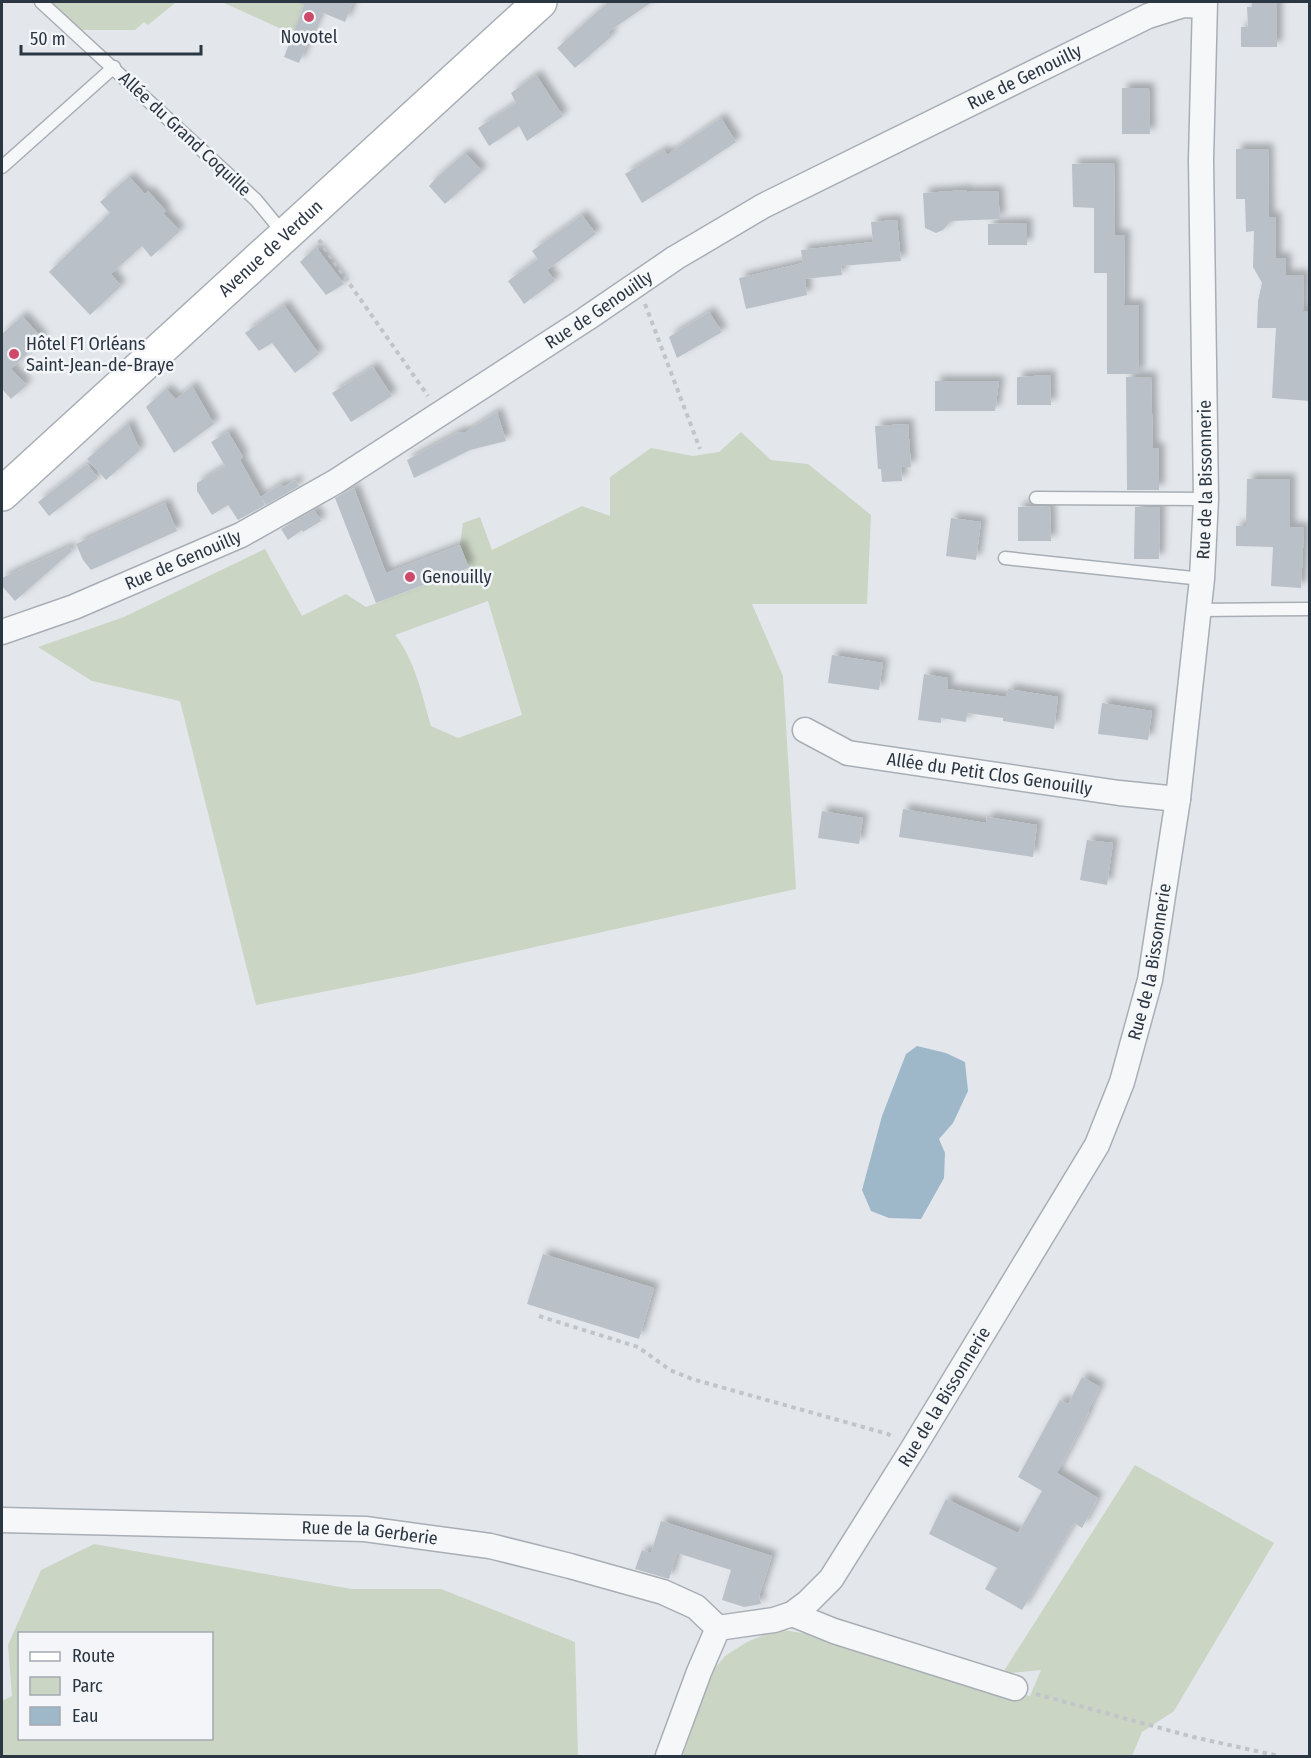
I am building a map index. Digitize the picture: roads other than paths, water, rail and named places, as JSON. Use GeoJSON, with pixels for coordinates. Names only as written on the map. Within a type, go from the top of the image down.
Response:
{"type":"FeatureCollection","features":[{"type":"Feature","properties":{"kind":"main road","name":"Avenue de Verdun"},"geometry":{"type":"LineString","coordinates":[[2,494],[540,2]]}},
{"type":"Feature","properties":{"kind":"street","name":"Rue de Genouilly"},"geometry":{"type":"LineString","coordinates":[[2,632],[74,607],[241,535],[335,482],[675,258],[763,206],[1148,16],[1183,5],[1205,4]]}},
{"type":"Feature","properties":{"kind":"street","name":"Rue de la Bissonnerie"},"geometry":{"type":"LineString","coordinates":[[718,1628],[774,1620],[792,1614],[831,1579],[1097,1145],[1122,1082],[1150,980],[1179,799],[1202,579],[1206,499],[1201,160],[1205,4]]}},
{"type":"Feature","properties":{"kind":"street","name":"Allée du Petit Clos Genouilly"},"geometry":{"type":"LineString","coordinates":[[806,730],[848,753],[1119,793],[1179,799]]}},
{"type":"Feature","properties":{"kind":"street","name":"Rue de la Gerberie"},"geometry":{"type":"LineString","coordinates":[[2,1520],[365,1529],[490,1546],[663,1592],[696,1607],[718,1628]]}},
{"type":"Feature","properties":{"kind":"street"},"geometry":{"type":"LineString","coordinates":[[792,1614],[834,1631],[1015,1688]]}},
{"type":"Feature","properties":{"kind":"street"},"geometry":{"type":"LineString","coordinates":[[668,1756],[718,1628]]}},
{"type":"Feature","properties":{"kind":"lane"},"geometry":{"type":"LineString","coordinates":[[41,2],[114,67]]}},
{"type":"Feature","properties":{"kind":"lane","name":"Allée du Grand Coquille"},"geometry":{"type":"LineString","coordinates":[[2,167],[114,67],[255,200],[293,226]]}},
{"type":"Feature","properties":{"kind":"lane"},"geometry":{"type":"LineString","coordinates":[[1036,498],[1206,499]]}},
{"type":"Feature","properties":{"kind":"lane"},"geometry":{"type":"LineString","coordinates":[[1005,558],[1202,579]]}},
{"type":"Feature","properties":{"kind":"lane"},"geometry":{"type":"LineString","coordinates":[[1198,610],[1310,609]]}},
{"type":"Feature","properties":{"kind":"water"},"geometry":{"type":"Polygon","coordinates":[[[917,1046],[946,1053],[965,1062],[968,1091],[953,1123],[939,1139],[945,1153],[944,1178],[921,1219],[889,1218],[871,1211],[862,1190],[882,1116],[906,1054],[917,1046]]]}},
{"type":"Feature","properties":{"kind":"place","name":"Novotel"},"geometry":{"type":"Point","coordinates":[309,17]}},
{"type":"Feature","properties":{"kind":"place","name":"Hôtel F1 Orléans Saint-Jean-de-Braye"},"geometry":{"type":"Point","coordinates":[14,354]}},
{"type":"Feature","properties":{"kind":"place","name":"Genouilly"},"geometry":{"type":"Point","coordinates":[410,577]}}]}
